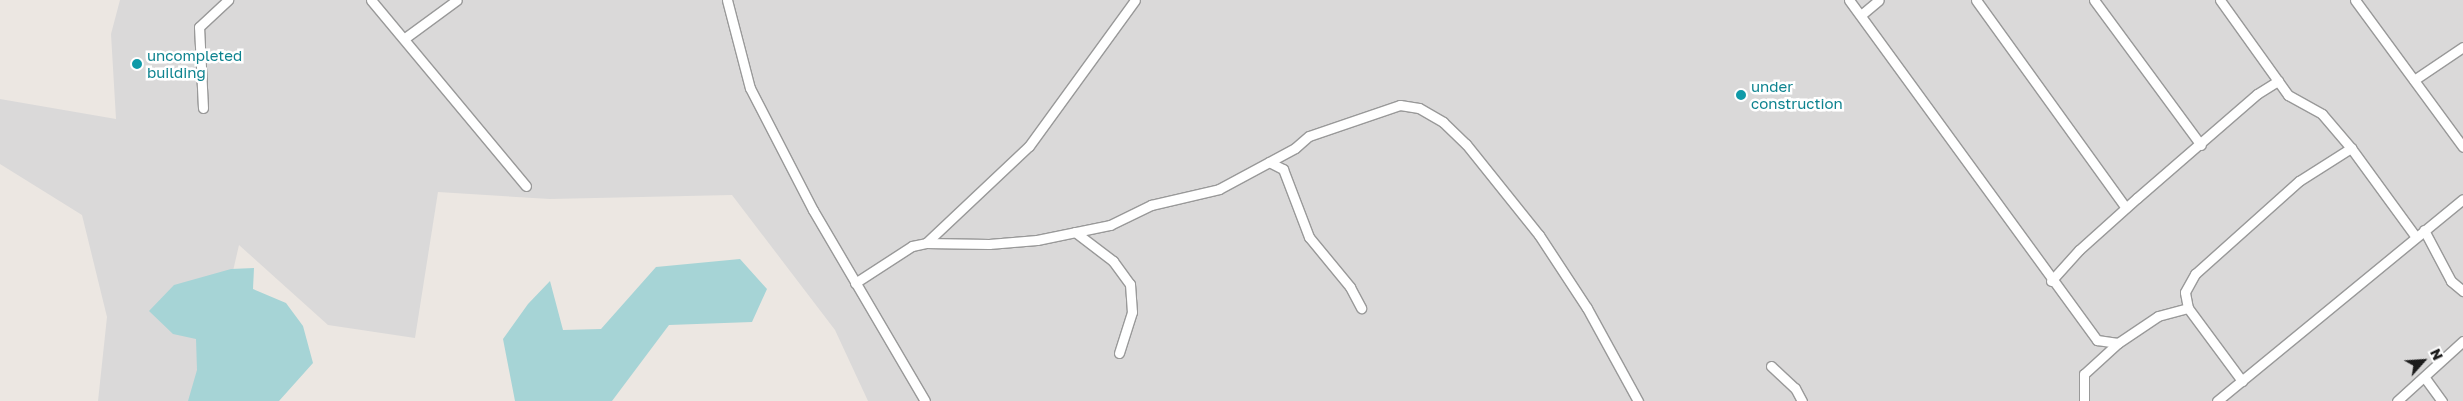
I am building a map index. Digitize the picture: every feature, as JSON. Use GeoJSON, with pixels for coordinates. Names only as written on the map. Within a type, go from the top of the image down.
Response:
{"type":"FeatureCollection","features":[{"type":"Feature","properties":{"kind":"street"},"geometry":{"type":"LineString","coordinates":[[203,108],[199,27],[228,0]]}},
{"type":"Feature","properties":{"kind":"street"},"geometry":{"type":"LineString","coordinates":[[371,0],[405,38],[526,186]]}},
{"type":"Feature","properties":{"kind":"street"},"geometry":{"type":"LineString","coordinates":[[405,38],[457,0]]}},
{"type":"Feature","properties":{"kind":"street"},"geometry":{"type":"LineString","coordinates":[[727,0],[750,88],[855,282],[925,401]]}},
{"type":"Feature","properties":{"kind":"street"},"geometry":{"type":"LineString","coordinates":[[926,243],[1029,146],[1135,0]]}},
{"type":"Feature","properties":{"kind":"street"},"geometry":{"type":"LineString","coordinates":[[1849,0],[1861,15],[1883,51],[2051,281],[2097,340],[2118,343]]}},
{"type":"Feature","properties":{"kind":"street"},"geometry":{"type":"LineString","coordinates":[[1861,15],[1879,0]]}},
{"type":"Feature","properties":{"kind":"street"},"geometry":{"type":"LineString","coordinates":[[1976,0],[2126,208]]}},
{"type":"Feature","properties":{"kind":"street"},"geometry":{"type":"LineString","coordinates":[[2094,0],[2201,145]]}},
{"type":"Feature","properties":{"kind":"street"},"geometry":{"type":"LineString","coordinates":[[2220,0],[2278,81],[2295,101],[2322,114],[2351,148],[2416,237]]}},
{"type":"Feature","properties":{"kind":"street"},"geometry":{"type":"LineString","coordinates":[[2355,0],[2463,147]]}},
{"type":"Feature","properties":{"kind":"street"},"geometry":{"type":"LineString","coordinates":[[2414,80],[2463,47]]}},
{"type":"Feature","properties":{"kind":"street"},"geometry":{"type":"LineString","coordinates":[[2051,281],[2079,250],[2126,208],[2201,145],[2257,94],[2278,81]]}},
{"type":"Feature","properties":{"kind":"street"},"geometry":{"type":"LineString","coordinates":[[855,282],[912,246],[926,243],[989,244],[1075,232],[1110,225],[1151,205],[1219,190],[1269,162],[1309,136],[1400,105],[1419,108],[1443,122],[1466,144],[1539,235],[1587,308],[1638,401]]}},
{"type":"Feature","properties":{"kind":"street"},"geometry":{"type":"LineString","coordinates":[[2242,382],[2188,308],[2185,292],[2195,274],[2299,182],[2351,148]]}},
{"type":"Feature","properties":{"kind":"street"},"geometry":{"type":"LineString","coordinates":[[1269,162],[1283,169],[1309,237],[1350,287],[1362,308]]}},
{"type":"Feature","properties":{"kind":"street"},"geometry":{"type":"LineString","coordinates":[[2217,401],[2463,199]]}},
{"type":"Feature","properties":{"kind":"street"},"geometry":{"type":"LineString","coordinates":[[2424,230],[2451,280],[2463,291]]}},
{"type":"Feature","properties":{"kind":"street"},"geometry":{"type":"LineString","coordinates":[[1075,232],[1113,261],[1130,284],[1132,312],[1119,353]]}},
{"type":"Feature","properties":{"kind":"street"},"geometry":{"type":"LineString","coordinates":[[2084,401],[2084,374],[2118,343],[2158,316],[2188,308]]}},
{"type":"Feature","properties":{"kind":"street"},"geometry":{"type":"LineString","coordinates":[[2397,401],[2463,341]]}},
{"type":"Feature","properties":{"kind":"street"},"geometry":{"type":"LineString","coordinates":[[1771,366],[1795,388],[1802,401]]}},
{"type":"Feature","properties":{"kind":"street"},"geometry":{"type":"LineString","coordinates":[[2424,378],[2442,401]]}},
{"type":"Feature","properties":{"kind":"shaded area"},"geometry":{"type":"Polygon","coordinates":[[[120,0],[2463,0],[2463,401],[868,401],[835,330],[732,195],[550,199],[438,192],[415,338],[328,325],[239,245],[203,401],[98,401],[107,317],[82,215],[0,164],[0,99],[116,119],[111,34],[120,0]]]}},
{"type":"Feature","properties":{"kind":"water"},"geometry":{"type":"Polygon","coordinates":[[[740,259],[767,289],[752,322],[669,325],[612,401],[515,401],[503,339],[528,304],[550,281],[563,330],[601,329],[656,267],[740,259]]]}},
{"type":"Feature","properties":{"kind":"water"},"geometry":{"type":"Polygon","coordinates":[[[254,268],[253,289],[286,303],[303,326],[313,363],[279,401],[188,401],[197,370],[196,339],[173,334],[149,311],[174,285],[231,269],[254,268]]]}},
{"type":"Feature","properties":{"kind":"place","name":"uncompleted building"},"geometry":{"type":"Point","coordinates":[137,64]}},
{"type":"Feature","properties":{"kind":"place","name":"under construction"},"geometry":{"type":"Point","coordinates":[1741,95]}}]}
